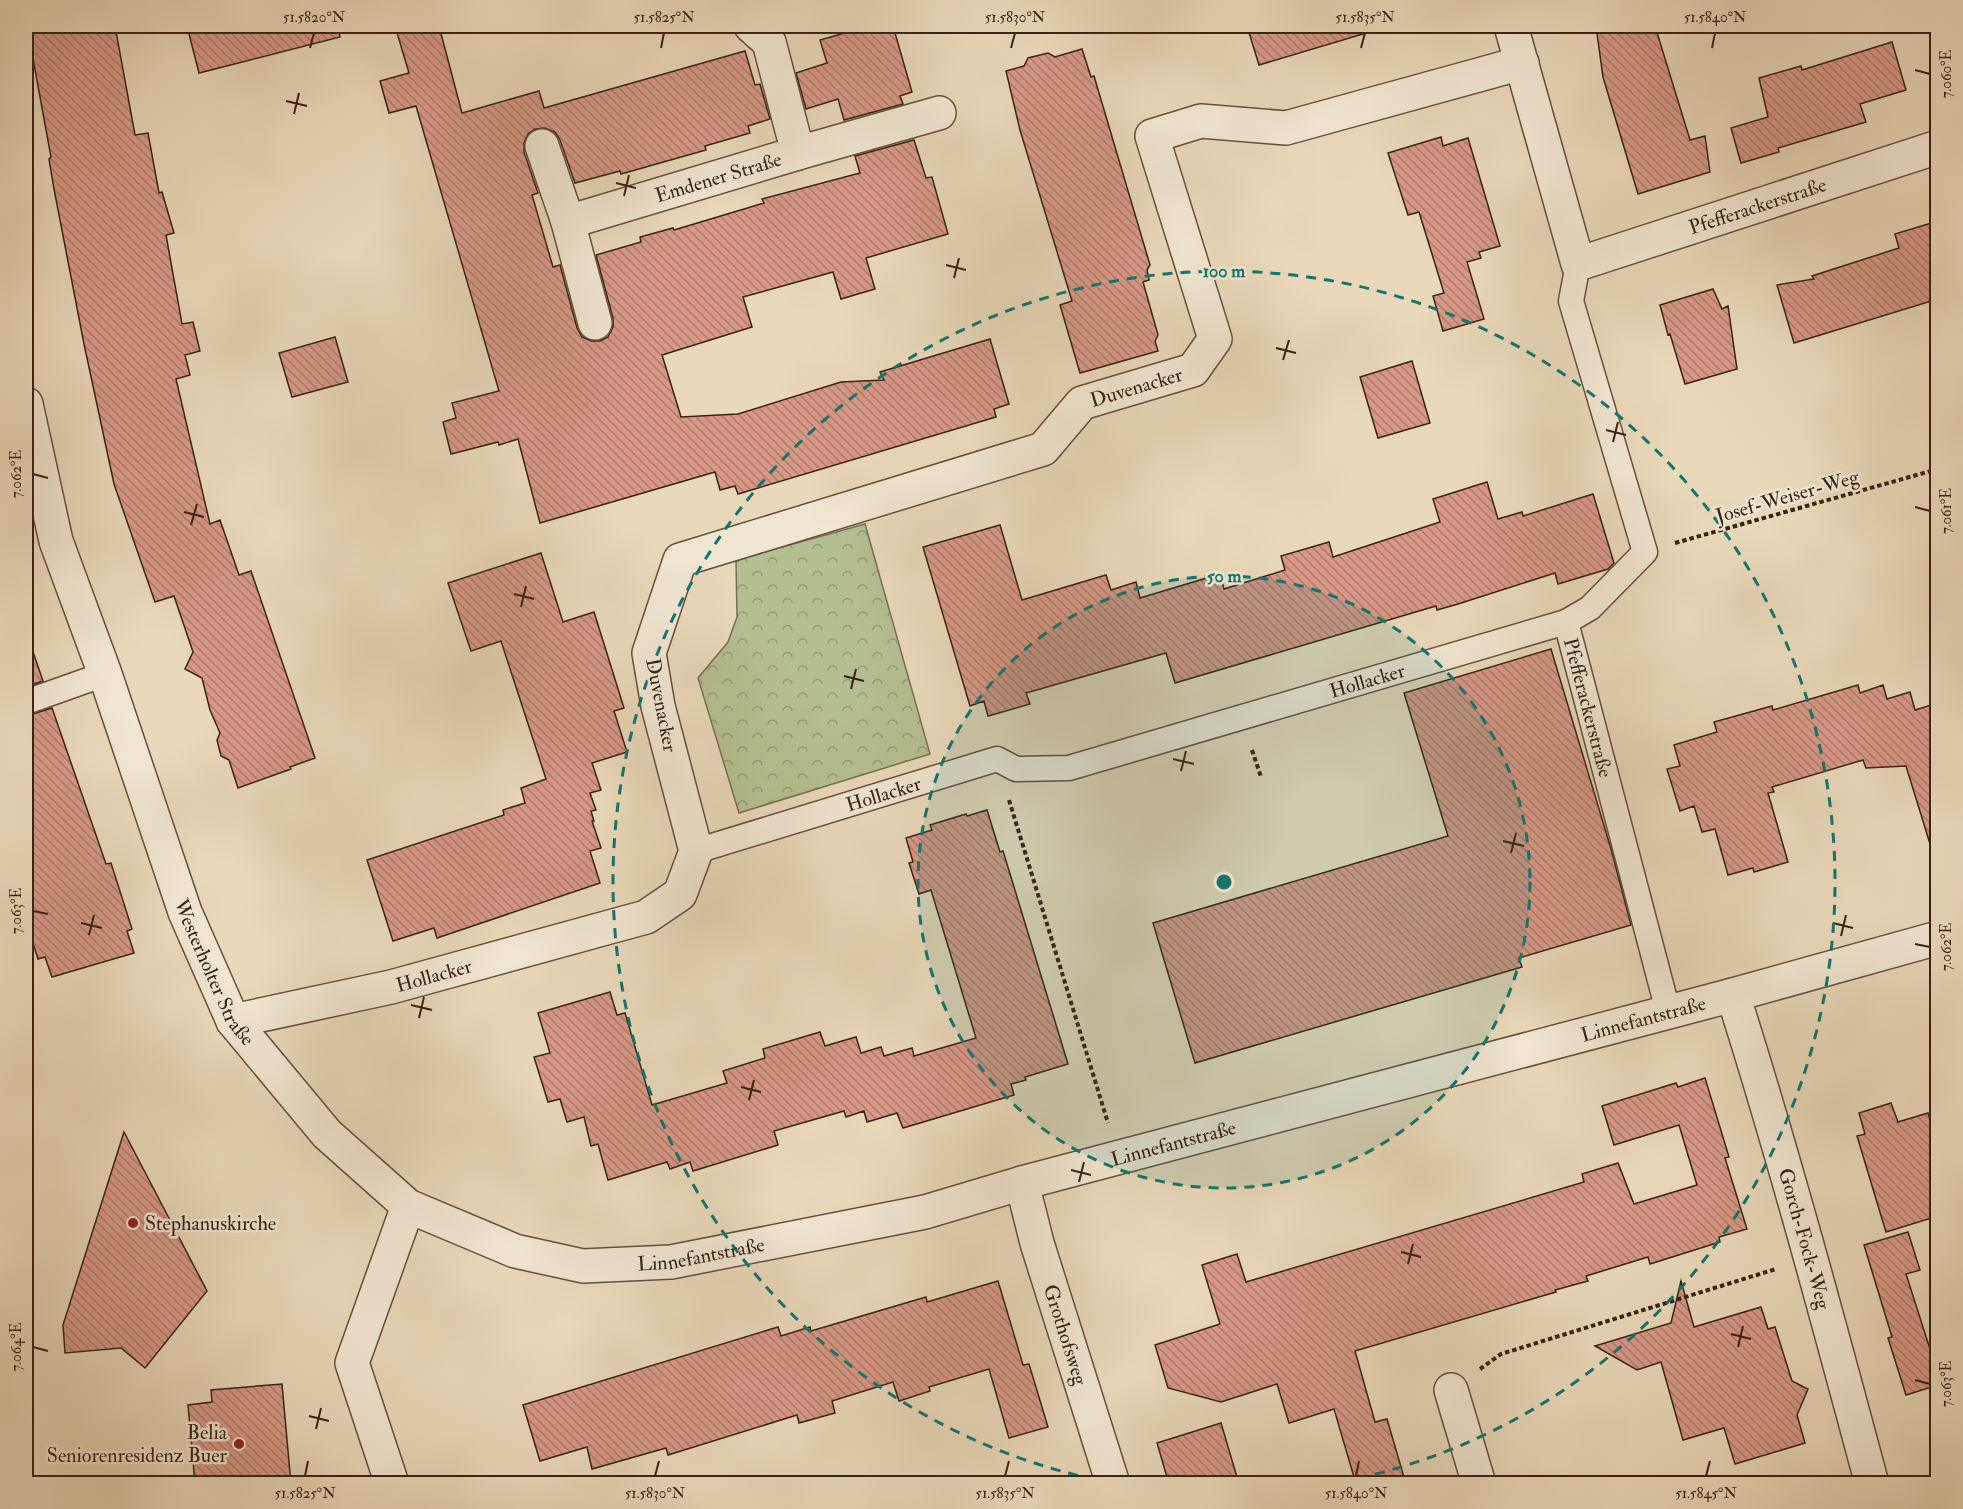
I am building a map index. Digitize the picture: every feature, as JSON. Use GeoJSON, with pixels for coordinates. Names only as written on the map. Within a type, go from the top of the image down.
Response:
{"type":"FeatureCollection","features":[{"type":"Feature","properties":{"kind":"street","name":"Emdener Straße"},"geometry":{"type":"LineString","coordinates":[[751,26],[769,42],[798,153]]}},
{"type":"Feature","properties":{"kind":"street"},"geometry":{"type":"LineString","coordinates":[[1511,26],[1578,264]]}},
{"type":"Feature","properties":{"kind":"street","name":"Duvenacker"},"geometry":{"type":"LineString","coordinates":[[696,851],[658,706],[649,653],[680,560],[1043,449],[1082,403],[1193,370],[1215,339],[1152,136],[1201,122],[1286,128],[1522,63]]}},
{"type":"Feature","properties":{"kind":"street","name":"Emdener Straße"},"geometry":{"type":"LineString","coordinates":[[568,222],[939,113]]}},
{"type":"Feature","properties":{"kind":"street"},"geometry":{"type":"LineString","coordinates":[[542,146],[568,222],[595,323]]}},
{"type":"Feature","properties":{"kind":"street","name":"Pfefferackerstraße"},"geometry":{"type":"LineString","coordinates":[[1578,264],[1938,147]]}},
{"type":"Feature","properties":{"kind":"street","name":"Westerholter Straße"},"geometry":{"type":"LineString","coordinates":[[26,404],[56,541],[105,674],[185,912],[233,1021],[327,1134],[408,1206]]}},
{"type":"Feature","properties":{"kind":"street","name":"Hollacker"},"geometry":{"type":"LineString","coordinates":[[233,1021],[391,987],[646,917],[680,894],[696,851]]}},
{"type":"Feature","properties":{"kind":"street","name":"Linnefantstraße"},"geometry":{"type":"LineString","coordinates":[[408,1206],[515,1251],[583,1266],[671,1262],[925,1212],[1022,1183],[1733,995],[1938,938]]}},
{"type":"Feature","properties":{"kind":"street","name":"Gorch-Fock-Weg"},"geometry":{"type":"LineString","coordinates":[[1733,995],[1811,1258],[1872,1484]]}},
{"type":"Feature","properties":{"kind":"street","name":"Grothofsweg"},"geometry":{"type":"LineString","coordinates":[[1022,1183],[1037,1243],[1113,1484]]}},
{"type":"Feature","properties":{"kind":"street"},"geometry":{"type":"LineString","coordinates":[[392,1484],[352,1363],[408,1206]]}},
{"type":"Feature","properties":{"kind":"street"},"geometry":{"type":"LineString","coordinates":[[1451,1389],[1479,1484]]}},
{"type":"Feature","properties":{"kind":"lane"},"geometry":{"type":"LineString","coordinates":[[1578,264],[1571,302],[1645,552]]}},
{"type":"Feature","properties":{"kind":"lane","name":"Pfefferackerstraße"},"geometry":{"type":"LineString","coordinates":[[1645,552],[1590,608],[1566,622],[1668,1011]]}},
{"type":"Feature","properties":{"kind":"lane","name":"Hollacker"},"geometry":{"type":"LineString","coordinates":[[696,851],[997,759],[1016,769],[1069,768],[1566,622]]}},
{"type":"Feature","properties":{"kind":"lane"},"geometry":{"type":"LineString","coordinates":[[26,702],[105,674]]}},
{"type":"Feature","properties":{"kind":"path","name":"Josef-Weiser-Weg"},"geometry":{"type":"LineString","coordinates":[[1645,552],[1938,469]]}},
{"type":"Feature","properties":{"kind":"path"},"geometry":{"type":"LineString","coordinates":[[997,759],[1119,1157]]}},
{"type":"Feature","properties":{"kind":"path"},"geometry":{"type":"LineString","coordinates":[[1451,1389],[1501,1354],[1811,1258]]}},
{"type":"Feature","properties":{"kind":"green space"},"geometry":{"type":"Polygon","coordinates":[[[865,524],[930,754],[739,813],[698,678],[728,642],[737,617],[736,560],[865,524]]]}},
{"type":"Feature","properties":{"kind":"building"},"geometry":{"type":"Polygon","coordinates":[[[27,26],[115,26],[135,135],[148,133],[159,193],[162,192],[174,233],[166,235],[182,324],[193,322],[200,351],[185,355],[190,375],[176,379],[210,524],[220,520],[239,575],[251,571],[315,758],[238,788],[229,760],[221,756],[217,740],[220,733],[210,710],[202,678],[185,669],[193,652],[174,596],[155,602],[114,484],[54,189],[49,159],[51,157],[27,26]]]}},
{"type":"Feature","properties":{"kind":"building"},"geometry":{"type":"Polygon","coordinates":[[[187,26],[338,26],[340,37],[199,73],[187,26]]]}},
{"type":"Feature","properties":{"kind":"building"},"geometry":{"type":"Polygon","coordinates":[[[395,26],[439,26],[462,113],[539,91],[544,108],[745,51],[755,85],[760,84],[770,119],[748,126],[750,133],[705,146],[706,150],[621,174],[620,171],[575,183],[555,132],[545,128],[535,129],[528,134],[524,143],[524,152],[538,193],[532,195],[553,267],[560,265],[577,328],[582,337],[591,341],[600,341],[608,337],[613,327],[613,318],[596,255],[641,242],[640,237],[673,228],[674,230],[764,203],[762,199],[860,173],[855,156],[914,140],[926,178],[932,177],[948,234],[866,258],[875,289],[841,299],[833,272],[743,297],[752,327],[662,355],[681,417],[738,414],[841,382],[884,380],[880,372],[990,339],[1009,404],[994,409],[996,417],[738,494],[735,486],[720,490],[715,472],[540,523],[518,439],[451,454],[443,422],[456,418],[452,403],[499,391],[416,106],[389,113],[380,81],[409,73],[395,26]]]}},
{"type":"Feature","properties":{"kind":"building"},"geometry":{"type":"Polygon","coordinates":[[[869,26],[893,26],[912,92],[900,96],[903,104],[844,120],[838,99],[806,109],[796,73],[827,63],[820,40],[869,26]]]}},
{"type":"Feature","properties":{"kind":"building"},"geometry":{"type":"Polygon","coordinates":[[[1247,26],[1362,26],[1363,34],[1259,65],[1247,26]]]}},
{"type":"Feature","properties":{"kind":"building"},"geometry":{"type":"Polygon","coordinates":[[[1596,26],[1655,26],[1690,140],[1705,136],[1710,172],[1638,194],[1603,77],[1596,26]]]}},
{"type":"Feature","properties":{"kind":"building"},"geometry":{"type":"Polygon","coordinates":[[[1892,42],[1906,90],[1860,104],[1866,122],[1778,148],[1779,152],[1741,163],[1731,128],[1768,117],[1759,78],[1801,66],[1802,70],[1892,42]]]}},
{"type":"Feature","properties":{"kind":"building"},"geometry":{"type":"Polygon","coordinates":[[[1082,49],[1091,77],[1094,76],[1150,265],[1147,270],[1149,280],[1143,282],[1158,335],[1155,341],[1158,351],[1080,373],[1060,305],[1072,301],[1020,130],[1006,71],[1024,66],[1028,58],[1048,53],[1055,57],[1082,49]]]}},
{"type":"Feature","properties":{"kind":"building"},"geometry":{"type":"Polygon","coordinates":[[[1441,137],[1443,146],[1468,138],[1500,246],[1479,252],[1481,258],[1467,262],[1484,319],[1443,331],[1433,296],[1444,293],[1419,212],[1408,215],[1388,153],[1441,137]]]}},
{"type":"Feature","properties":{"kind":"building"},"geometry":{"type":"Polygon","coordinates":[[[1938,221],[1938,299],[1794,343],[1777,285],[1814,279],[1812,276],[1899,248],[1895,234],[1938,221]]]}},
{"type":"Feature","properties":{"kind":"building"},"geometry":{"type":"Polygon","coordinates":[[[1713,289],[1722,309],[1728,306],[1737,369],[1685,384],[1660,305],[1713,289]]]}},
{"type":"Feature","properties":{"kind":"building"},"geometry":{"type":"Polygon","coordinates":[[[335,337],[348,382],[292,397],[279,353],[335,337]]]}},
{"type":"Feature","properties":{"kind":"building"},"geometry":{"type":"Polygon","coordinates":[[[1412,361],[1430,423],[1378,438],[1360,377],[1412,361]]]}},
{"type":"Feature","properties":{"kind":"building"},"geometry":{"type":"Polygon","coordinates":[[[1487,482],[1498,519],[1522,512],[1523,516],[1593,494],[1614,563],[1608,569],[1558,584],[1555,573],[1458,604],[1437,610],[1436,606],[1175,683],[1166,653],[1026,693],[1030,704],[988,716],[984,701],[970,706],[923,547],[1000,525],[1022,600],[1106,575],[1111,590],[1136,582],[1140,598],[1220,574],[1224,589],[1285,570],[1281,556],[1329,542],[1333,557],[1440,522],[1433,499],[1487,482]]]}},
{"type":"Feature","properties":{"kind":"building"},"geometry":{"type":"Polygon","coordinates":[[[541,553],[563,622],[594,612],[624,708],[614,711],[627,752],[592,763],[601,790],[590,793],[596,810],[591,811],[594,821],[592,821],[601,848],[590,851],[600,883],[437,938],[434,928],[393,941],[367,860],[504,815],[503,810],[525,803],[521,788],[546,779],[501,641],[471,651],[448,583],[541,553]]]}},
{"type":"Feature","properties":{"kind":"building"},"geometry":{"type":"Polygon","coordinates":[[[31,646],[43,681],[26,687],[26,647],[31,646]]]}},
{"type":"Feature","properties":{"kind":"building"},"geometry":{"type":"Polygon","coordinates":[[[1551,649],[1611,849],[1631,925],[1519,958],[1522,967],[1195,1063],[1153,923],[1448,836],[1404,693],[1551,649]]]}},
{"type":"Feature","properties":{"kind":"building"},"geometry":{"type":"Polygon","coordinates":[[[1858,685],[1860,693],[1883,685],[1887,699],[1910,692],[1915,710],[1938,703],[1938,843],[1930,844],[1906,766],[1866,768],[1863,760],[1772,787],[1774,792],[1768,793],[1788,862],[1754,872],[1753,868],[1728,875],[1715,829],[1702,832],[1694,806],[1680,811],[1667,769],[1680,766],[1674,745],[1717,732],[1714,722],[1772,706],[1773,710],[1858,685]]]}},
{"type":"Feature","properties":{"kind":"building"},"geometry":{"type":"Polygon","coordinates":[[[52,708],[106,864],[111,863],[132,929],[127,931],[134,953],[52,977],[45,957],[38,959],[26,921],[26,716],[52,708]]]}},
{"type":"Feature","properties":{"kind":"building"},"geometry":{"type":"Polygon","coordinates":[[[987,810],[1000,852],[1003,851],[1068,1064],[1025,1077],[1026,1080],[1011,1084],[1014,1095],[903,1128],[897,1113],[867,1122],[864,1111],[846,1117],[844,1111],[774,1131],[778,1145],[693,1171],[690,1162],[670,1169],[667,1162],[608,1180],[598,1144],[591,1146],[584,1117],[567,1122],[560,1099],[548,1102],[534,1057],[550,1053],[538,1013],[610,992],[617,1015],[625,1013],[652,1105],[727,1083],[723,1071],[765,1058],[763,1049],[820,1032],[825,1046],[856,1037],[861,1053],[881,1047],[884,1056],[912,1048],[914,1056],[976,1038],[931,890],[919,894],[909,863],[913,862],[906,838],[932,830],[930,825],[987,810]]]}},
{"type":"Feature","properties":{"kind":"building"},"geometry":{"type":"Polygon","coordinates":[[[1705,1078],[1729,1157],[1725,1158],[1747,1229],[1719,1237],[1720,1242],[1650,1264],[1648,1257],[1586,1276],[1588,1281],[1555,1290],[1556,1292],[1355,1351],[1375,1422],[1387,1419],[1406,1484],[1356,1484],[1334,1409],[1289,1423],[1277,1384],[1221,1402],[1168,1388],[1155,1345],[1220,1324],[1202,1265],[1237,1254],[1246,1282],[1584,1182],[1582,1174],[1618,1163],[1634,1204],[1697,1185],[1679,1125],[1614,1145],[1602,1106],[1676,1083],[1678,1087],[1705,1078]]]}},
{"type":"Feature","properties":{"kind":"building"},"geometry":{"type":"Polygon","coordinates":[[[1891,1103],[1898,1122],[1928,1113],[1930,1119],[1938,1117],[1938,1216],[1886,1232],[1857,1136],[1865,1134],[1859,1113],[1891,1103]]]}},
{"type":"Feature","properties":{"kind":"building","name":"Stephanuskirche"},"geometry":{"type":"Polygon","coordinates":[[[124,1132],[207,1291],[145,1368],[121,1348],[65,1353],[63,1325],[124,1132]]]}},
{"type":"Feature","properties":{"kind":"building"},"geometry":{"type":"Polygon","coordinates":[[[1908,1232],[1920,1270],[1906,1274],[1938,1374],[1938,1385],[1906,1395],[1888,1338],[1892,1337],[1864,1245],[1908,1232]]]}},
{"type":"Feature","properties":{"kind":"building"},"geometry":{"type":"Polygon","coordinates":[[[998,1281],[1023,1365],[1029,1364],[1048,1427],[1009,1438],[989,1369],[929,1387],[930,1391],[899,1401],[893,1382],[832,1401],[835,1413],[799,1423],[797,1415],[668,1455],[666,1448],[592,1469],[587,1447],[540,1461],[523,1405],[778,1327],[781,1336],[810,1327],[811,1331],[926,1297],[927,1302],[998,1281]]]}},
{"type":"Feature","properties":{"kind":"building"},"geometry":{"type":"Polygon","coordinates":[[[1681,1281],[1694,1327],[1761,1307],[1768,1329],[1775,1327],[1792,1381],[1808,1389],[1797,1415],[1805,1443],[1735,1464],[1724,1428],[1683,1440],[1661,1362],[1637,1370],[1595,1346],[1671,1323],[1681,1281]]]}},
{"type":"Feature","properties":{"kind":"building","name":"Belia Seniorenresidenz Buer"},"geometry":{"type":"Polygon","coordinates":[[[282,1384],[291,1484],[195,1484],[188,1405],[212,1402],[211,1390],[282,1384]]]}},
{"type":"Feature","properties":{"kind":"building"},"geometry":{"type":"Polygon","coordinates":[[[1221,1423],[1239,1484],[1169,1484],[1157,1443],[1221,1423]]]}},
{"type":"Feature","properties":{"kind":"place","name":"Stephanuskirche"},"geometry":{"type":"Point","coordinates":[133,1223]}},
{"type":"Feature","properties":{"kind":"place","name":"Belia Seniorenresidenz Buer"},"geometry":{"type":"Point","coordinates":[239,1444]}}]}
